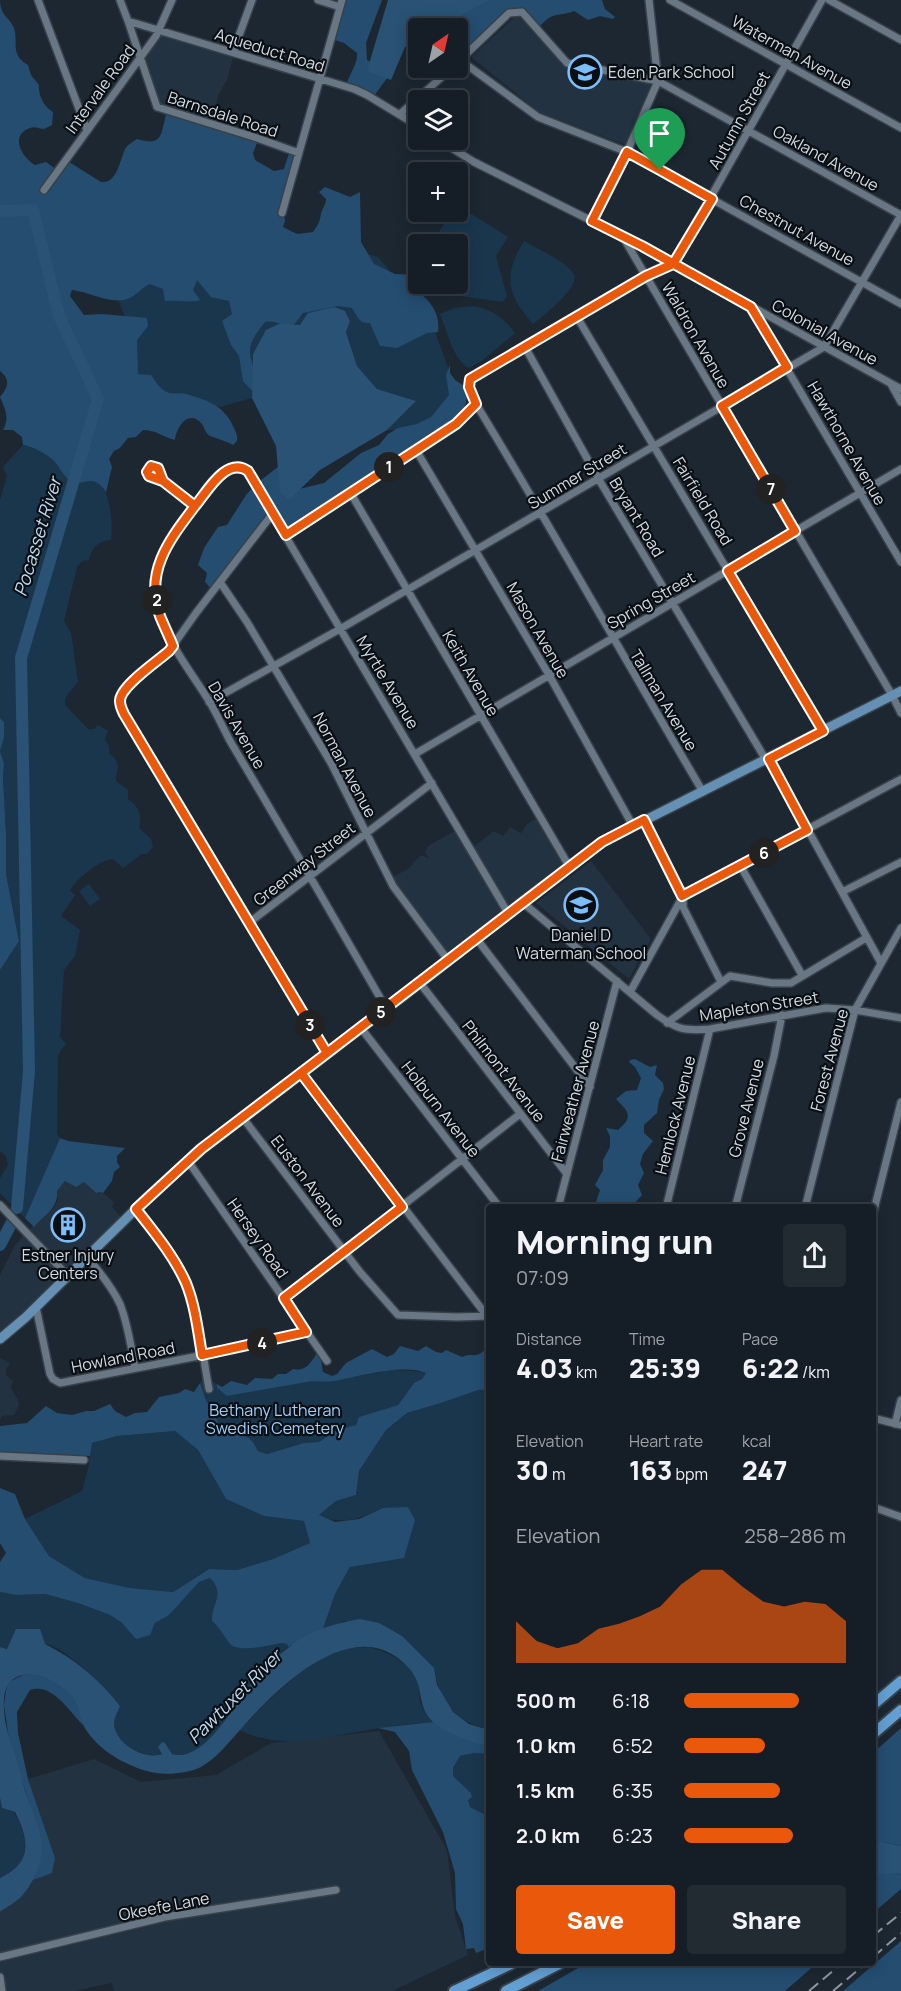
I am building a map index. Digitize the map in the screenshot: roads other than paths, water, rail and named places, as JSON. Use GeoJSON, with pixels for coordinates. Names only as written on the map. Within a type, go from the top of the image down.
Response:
{"type":"FeatureCollection","features":[{"type":"Feature","properties":{"kind":"highway"},"geometry":{"type":"LineString","coordinates":[[876,1702],[901,1681]]}},
{"type":"Feature","properties":{"kind":"highway"},"geometry":{"type":"LineString","coordinates":[[876,1731],[901,1710]]}},
{"type":"Feature","properties":{"kind":"highway"},"geometry":{"type":"LineString","coordinates":[[454,1991],[507,1966]]}},
{"type":"Feature","properties":{"kind":"highway"},"geometry":{"type":"LineString","coordinates":[[506,1991],[555,1966]]}},
{"type":"Feature","properties":{"kind":"main road"},"geometry":{"type":"LineString","coordinates":[[0,1339],[188,1161],[602,842],[897,693]]}},
{"type":"Feature","properties":{"kind":"street"},"geometry":{"type":"LineString","coordinates":[[38,0],[87,130]]}},
{"type":"Feature","properties":{"kind":"street"},"geometry":{"type":"LineString","coordinates":[[120,0],[128,21]]}},
{"type":"Feature","properties":{"kind":"street","name":"Intervale Road"},"geometry":{"type":"LineString","coordinates":[[44,190],[159,32],[172,0]]}},
{"type":"Feature","properties":{"kind":"street"},"geometry":{"type":"LineString","coordinates":[[233,52],[252,0]]}},
{"type":"Feature","properties":{"kind":"street"},"geometry":{"type":"LineString","coordinates":[[282,213],[341,4],[318,0]]}},
{"type":"Feature","properties":{"kind":"street"},"geometry":{"type":"LineString","coordinates":[[592,221],[627,152],[658,81],[649,0]]}},
{"type":"Feature","properties":{"kind":"street","name":"Waterman Avenue"},"geometry":{"type":"LineString","coordinates":[[670,0],[901,128]]}},
{"type":"Feature","properties":{"kind":"street","name":"Autumn Street"},"geometry":{"type":"LineString","coordinates":[[673,264],[712,199],[822,0]]}},
{"type":"Feature","properties":{"kind":"street"},"geometry":{"type":"LineString","coordinates":[[829,0],[901,40]]}},
{"type":"Feature","properties":{"kind":"street","name":"Oakland Avenue"},"geometry":{"type":"LineString","coordinates":[[468,53],[510,13],[522,12],[567,63],[658,81],[901,215]]}},
{"type":"Feature","properties":{"kind":"street","name":"Aqueduct Road"},"geometry":{"type":"LineString","coordinates":[[128,21],[361,92],[408,119]]}},
{"type":"Feature","properties":{"kind":"street","name":"Barnsdale Road"},"geometry":{"type":"LineString","coordinates":[[128,21],[157,107],[299,153]]}},
{"type":"Feature","properties":{"kind":"street","name":"Chestnut Avenue"},"geometry":{"type":"LineString","coordinates":[[468,67],[538,117],[627,152],[901,303]]}},
{"type":"Feature","properties":{"kind":"street"},"geometry":{"type":"LineString","coordinates":[[400,114],[441,78]]}},
{"type":"Feature","properties":{"kind":"street"},"geometry":{"type":"LineString","coordinates":[[455,150],[673,264]]}},
{"type":"Feature","properties":{"kind":"street"},"geometry":{"type":"LineString","coordinates":[[824,347],[901,215]]}},
{"type":"Feature","properties":{"kind":"street","name":"Waldron Avenue"},"geometry":{"type":"LineString","coordinates":[[623,237],[795,531],[897,693]]}},
{"type":"Feature","properties":{"kind":"street"},"geometry":{"type":"LineString","coordinates":[[286,535],[456,424],[476,404],[469,387],[470,379],[646,276],[673,264]]}},
{"type":"Feature","properties":{"kind":"street","name":"Colonial Avenue"},"geometry":{"type":"LineString","coordinates":[[673,264],[901,389]]}},
{"type":"Feature","properties":{"kind":"street","name":"Hawthorne Avenue"},"geometry":{"type":"LineString","coordinates":[[751,307],[901,562]]}},
{"type":"Feature","properties":{"kind":"street","name":"Fairfield Road"},"geometry":{"type":"LineString","coordinates":[[577,316],[823,731]]}},
{"type":"Feature","properties":{"kind":"street","name":"Bryant Road"},"geometry":{"type":"LineString","coordinates":[[525,347],[598,478],[767,760],[881,963]]}},
{"type":"Feature","properties":{"kind":"street","name":"Summer Street"},"geometry":{"type":"LineString","coordinates":[[209,702],[476,551],[824,347]]}},
{"type":"Feature","properties":{"kind":"street"},"geometry":{"type":"LineString","coordinates":[[891,384],[901,402]]}},
{"type":"Feature","properties":{"kind":"street","name":"Tallman Avenue"},"geometry":{"type":"LineString","coordinates":[[476,404],[542,512],[612,639],[703,792]]}},
{"type":"Feature","properties":{"kind":"street","name":"Mason Avenue"},"geometry":{"type":"LineString","coordinates":[[416,450],[549,675],[633,826]]}},
{"type":"Feature","properties":{"kind":"street","name":"Davis Avenue"},"geometry":{"type":"LineString","coordinates":[[242,467],[232,468],[222,473],[162,552],[157,570],[156,593],[159,614],[173,646],[209,702],[386,1008]]}},
{"type":"Feature","properties":{"kind":"street","name":"Myrtle Avenue"},"geometry":{"type":"LineString","coordinates":[[242,467],[248,471],[508,913]]}},
{"type":"Feature","properties":{"kind":"street","name":"Spring Street"},"geometry":{"type":"LineString","coordinates":[[415,754],[901,469]]}},
{"type":"Feature","properties":{"kind":"street"},"geometry":{"type":"LineString","coordinates":[[163,481],[195,506]]}},
{"type":"Feature","properties":{"kind":"street","name":"Keith Avenue"},"geometry":{"type":"LineString","coordinates":[[350,492],[569,867]]}},
{"type":"Feature","properties":{"kind":"street"},"geometry":{"type":"LineString","coordinates":[[273,513],[169,651],[126,688],[120,698],[120,704],[327,1053]]}},
{"type":"Feature","properties":{"kind":"street","name":"Norman Avenue"},"geometry":{"type":"LineString","coordinates":[[220,582],[248,622],[331,763],[393,886],[448,960]]}},
{"type":"Feature","properties":{"kind":"street"},"geometry":{"type":"LineString","coordinates":[[897,693],[901,713]]}},
{"type":"Feature","properties":{"kind":"street"},"geometry":{"type":"LineString","coordinates":[[630,992],[682,896],[901,779]]}},
{"type":"Feature","properties":{"kind":"street","name":"Greenway Street"},"geometry":{"type":"LineString","coordinates":[[250,922],[432,783]]}},
{"type":"Feature","properties":{"kind":"street"},"geometry":{"type":"LineString","coordinates":[[644,820],[682,896],[683,907],[721,982]]}},
{"type":"Feature","properties":{"kind":"street"},"geometry":{"type":"LineString","coordinates":[[842,892],[901,862]]}},
{"type":"Feature","properties":{"kind":"street"},"geometry":{"type":"LineString","coordinates":[[740,865],[802,975]]}},
{"type":"Feature","properties":{"kind":"street","name":"Mapleton Street"},"geometry":{"type":"LineString","coordinates":[[522,902],[667,1023],[681,1029],[710,1029],[826,1008],[855,1010],[901,1018]]}},
{"type":"Feature","properties":{"kind":"street","name":"Forest Avenue"},"geometry":{"type":"LineString","coordinates":[[806,1204],[855,1010],[901,928]]}},
{"type":"Feature","properties":{"kind":"street"},"geometry":{"type":"LineString","coordinates":[[476,938],[590,1087]]}},
{"type":"Feature","properties":{"kind":"street"},"geometry":{"type":"LineString","coordinates":[[667,1023],[730,976],[791,983],[866,938]]}},
{"type":"Feature","properties":{"kind":"street","name":"Fairweather Avenue"},"geometry":{"type":"LineString","coordinates":[[559,1204],[617,981]]}},
{"type":"Feature","properties":{"kind":"street","name":"Philmont Avenue"},"geometry":{"type":"LineString","coordinates":[[420,983],[567,1174]]}},
{"type":"Feature","properties":{"kind":"street","name":"Grove Avenue"},"geometry":{"type":"LineString","coordinates":[[736,1204],[774,1056],[782,1015]]}},
{"type":"Feature","properties":{"kind":"street","name":"Holburn Avenue"},"geometry":{"type":"LineString","coordinates":[[361,1028],[497,1204]]}},
{"type":"Feature","properties":{"kind":"street","name":"Hemlock Avenue"},"geometry":{"type":"LineString","coordinates":[[667,1204],[710,1029]]}},
{"type":"Feature","properties":{"kind":"street"},"geometry":{"type":"LineString","coordinates":[[301,1073],[486,1313]]}},
{"type":"Feature","properties":{"kind":"street"},"geometry":{"type":"LineString","coordinates":[[876,1204],[901,1102]]}},
{"type":"Feature","properties":{"kind":"street"},"geometry":{"type":"LineString","coordinates":[[284,1298],[520,1114]]}},
{"type":"Feature","properties":{"kind":"street","name":"Euston Avenue"},"geometry":{"type":"LineString","coordinates":[[243,1118],[360,1272],[398,1315],[486,1316]]}},
{"type":"Feature","properties":{"kind":"street","name":"Hersey Road"},"geometry":{"type":"LineString","coordinates":[[188,1161],[327,1361]]}},
{"type":"Feature","properties":{"kind":"street"},"geometry":{"type":"LineString","coordinates":[[0,1205],[68,1276]]}},
{"type":"Feature","properties":{"kind":"street"},"geometry":{"type":"LineString","coordinates":[[136,1209],[156,1234],[186,1283],[209,1389]]}},
{"type":"Feature","properties":{"kind":"street"},"geometry":{"type":"LineString","coordinates":[[87,1257],[119,1303],[128,1328],[135,1368]]}},
{"type":"Feature","properties":{"kind":"street","name":"Howland Road"},"geometry":{"type":"LineString","coordinates":[[36,1307],[50,1374],[60,1383],[306,1332]]}},
{"type":"Feature","properties":{"kind":"street"},"geometry":{"type":"LineString","coordinates":[[876,1419],[898,1425],[901,1400]]}},
{"type":"Feature","properties":{"kind":"street"},"geometry":{"type":"LineString","coordinates":[[0,1456],[84,1460]]}},
{"type":"Feature","properties":{"kind":"street"},"geometry":{"type":"LineString","coordinates":[[876,1511],[901,1517]]}},
{"type":"Feature","properties":{"kind":"street","name":"Okeefe Lane"},"geometry":{"type":"LineString","coordinates":[[0,1957],[165,1917],[336,1890]]}},
{"type":"Feature","properties":{"kind":"street"},"geometry":{"type":"LineString","coordinates":[[0,1977],[2,1991]]}},
{"type":"Feature","properties":{"kind":"waterway","name":"Pocasset River"},"geometry":{"type":"LineString","coordinates":[[0,211],[33,210],[59,316],[98,399],[21,658],[29,1071],[17,1208]]}},
{"type":"Feature","properties":{"kind":"waterway","name":"Pocasset River"},"geometry":{"type":"LineString","coordinates":[[0,1245],[11,1224]]}},
{"type":"Feature","properties":{"kind":"railway"},"geometry":{"type":"LineString","coordinates":[[876,1934],[901,1913]]}},
{"type":"Feature","properties":{"kind":"railway"},"geometry":{"type":"LineString","coordinates":[[876,1954],[901,1933]]}},
{"type":"Feature","properties":{"kind":"railway"},"geometry":{"type":"LineString","coordinates":[[809,1991],[839,1966]]}},
{"type":"Feature","properties":{"kind":"railway"},"geometry":{"type":"LineString","coordinates":[[833,1991],[863,1966]]}},
{"type":"Feature","properties":{"kind":"place","name":"Eden Park School"},"geometry":{"type":"Point","coordinates":[585,72]}},
{"type":"Feature","properties":{"kind":"place","name":"Daniel D Waterman School"},"geometry":{"type":"Point","coordinates":[581,905]}},
{"type":"Feature","properties":{"kind":"place","name":"Estner Injury Centers"},"geometry":{"type":"Point","coordinates":[68,1225]}},
{"type":"Feature","properties":{"kind":"park label","name":"Bethany Lutheran Swedish Cemetery"},"geometry":{"type":"Point","coordinates":[275,1419]}},
{"type":"Feature","properties":{"kind":"water label","name":"Pawtuxet River"},"geometry":{"type":"Point","coordinates":[235,1697]}}]}
